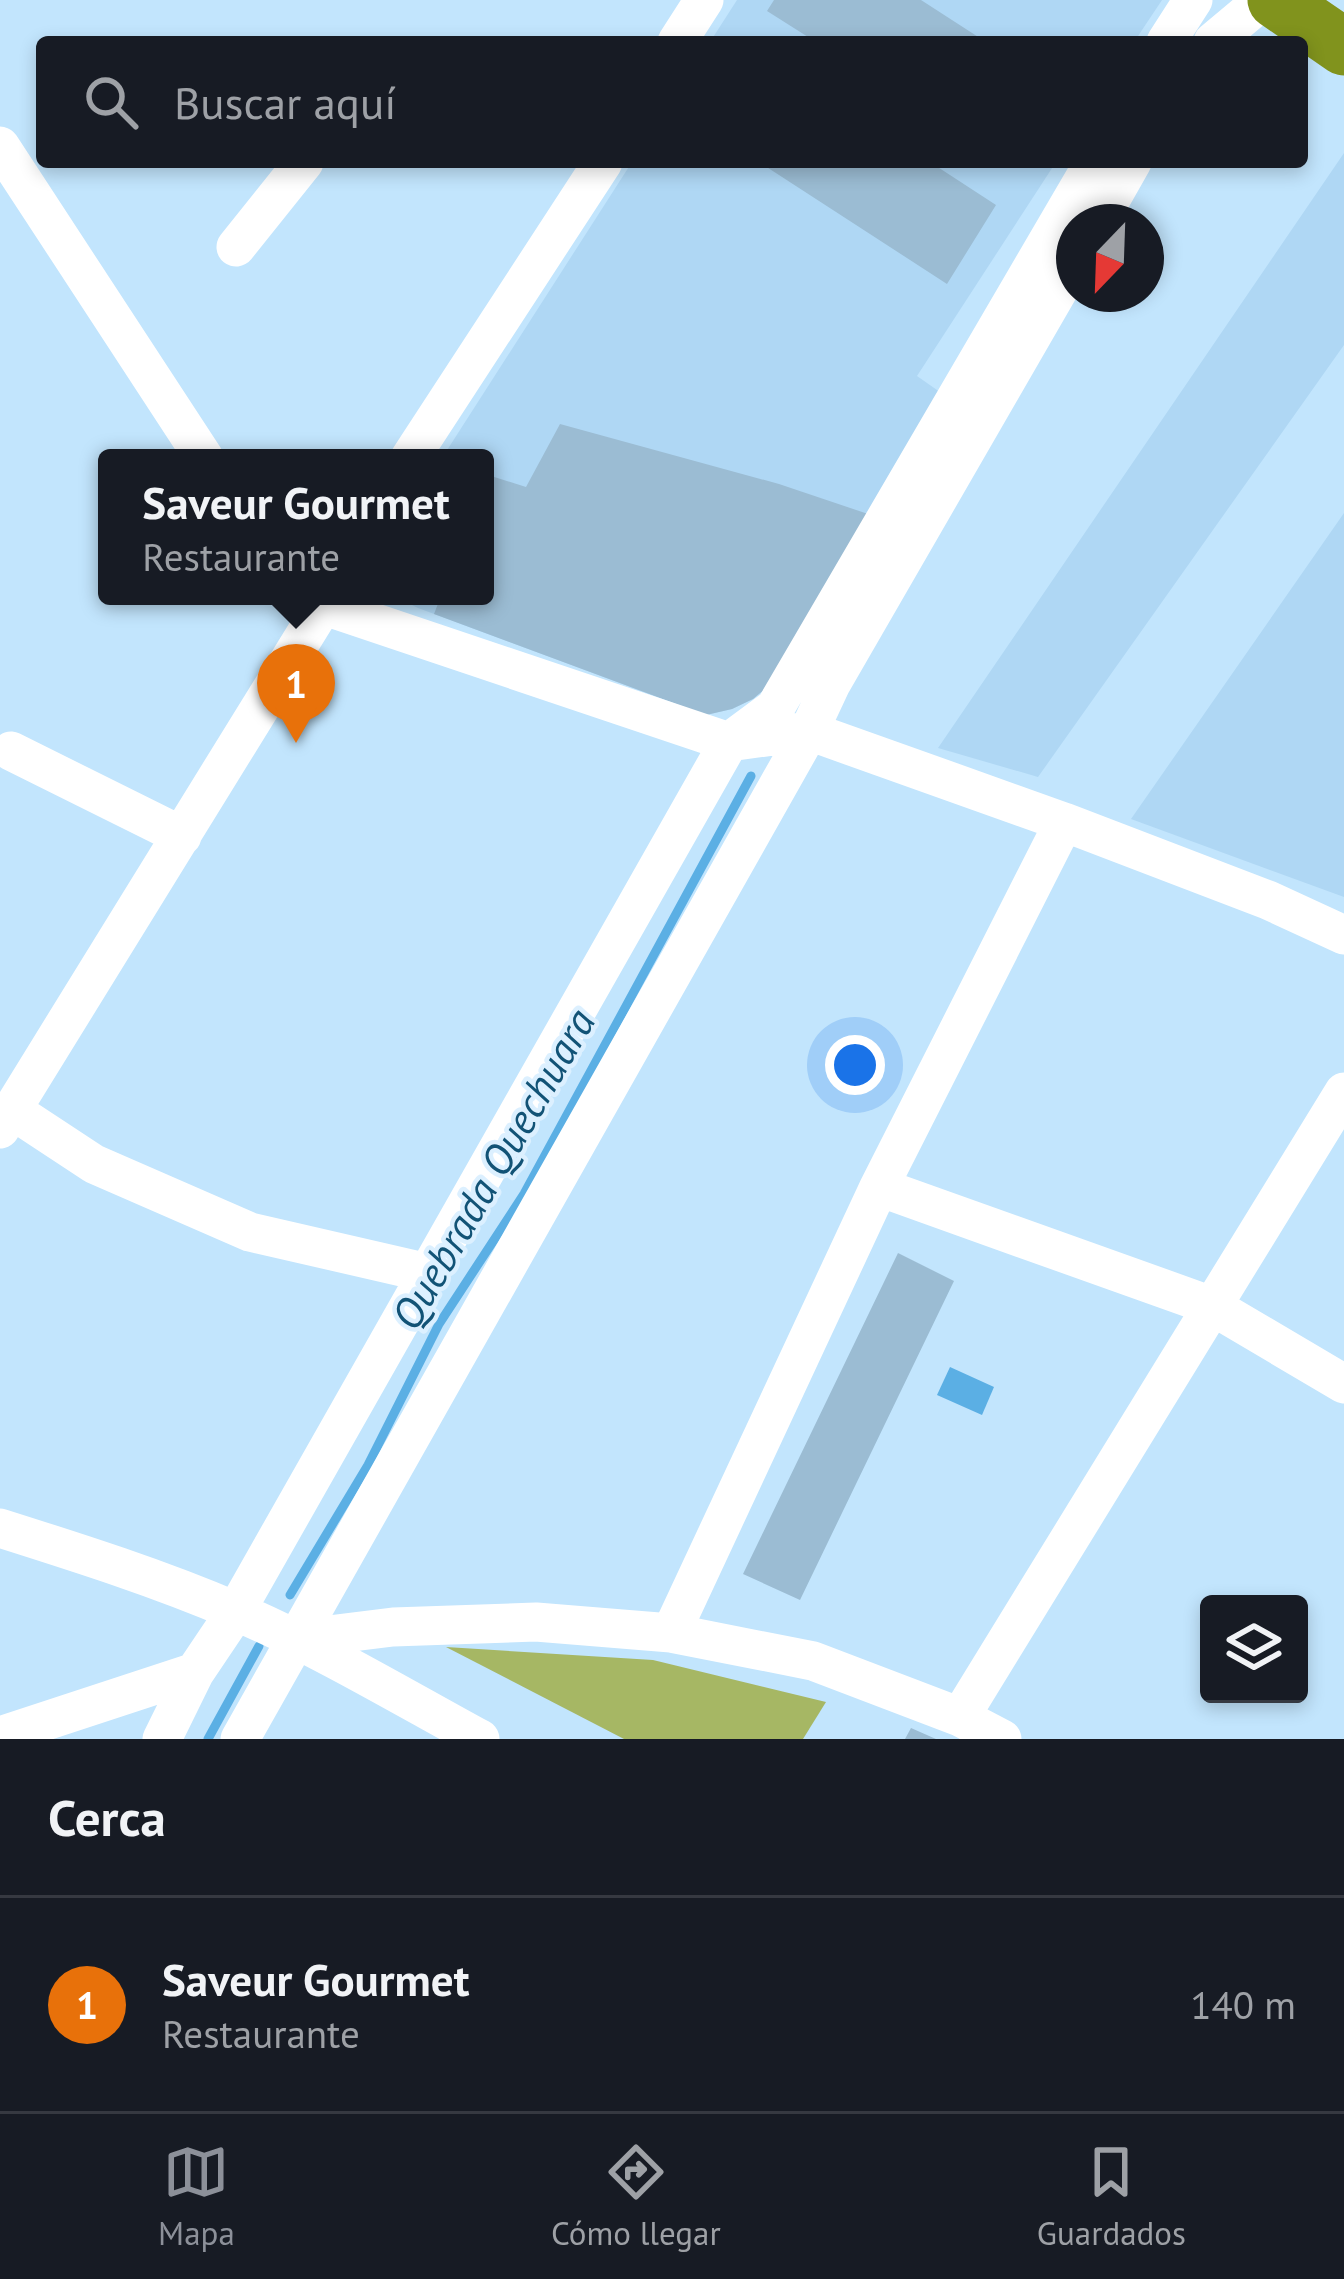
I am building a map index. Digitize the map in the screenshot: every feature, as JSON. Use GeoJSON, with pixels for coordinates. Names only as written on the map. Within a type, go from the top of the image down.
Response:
{"type":"FeatureCollection","features":[{"type":"Feature","properties":{"kind":"highway"},"geometry":{"type":"LineString","coordinates":[[1276,0],[1344,47]]}},
{"type":"Feature","properties":{"kind":"street"},"geometry":{"type":"LineString","coordinates":[[681,36],[704,0]]}},
{"type":"Feature","properties":{"kind":"street"},"geometry":{"type":"LineString","coordinates":[[1170,36],[1193,0]]}},
{"type":"Feature","properties":{"kind":"street"},"geometry":{"type":"LineString","coordinates":[[1221,36],[1264,0]]}},
{"type":"Feature","properties":{"kind":"street"},"geometry":{"type":"LineString","coordinates":[[0,146],[198,449]]}},
{"type":"Feature","properties":{"kind":"street"},"geometry":{"type":"LineString","coordinates":[[236,247],[299,168]]}},
{"type":"Feature","properties":{"kind":"street"},"geometry":{"type":"LineString","coordinates":[[416,449],[591,168]]}},
{"type":"Feature","properties":{"kind":"street"},"geometry":{"type":"LineString","coordinates":[[162,1739],[195,1672],[236,1611],[729,742],[775,708],[1090,168]]}},
{"type":"Feature","properties":{"kind":"street"},"geometry":{"type":"LineString","coordinates":[[1108,204],[1129,168]]}},
{"type":"Feature","properties":{"kind":"street"},"geometry":{"type":"LineString","coordinates":[[240,1739],[831,684],[1056,294]]}},
{"type":"Feature","properties":{"kind":"street"},"geometry":{"type":"LineString","coordinates":[[325,605],[182,836],[17,1065],[6,1119],[94,1164],[250,1232],[428,1273]]}},
{"type":"Feature","properties":{"kind":"street"},"geometry":{"type":"LineString","coordinates":[[338,605],[729,742],[809,730],[1064,821],[1268,900],[1344,935]]}},
{"type":"Feature","properties":{"kind":"street"},"geometry":{"type":"LineString","coordinates":[[11,751],[182,836]]}},
{"type":"Feature","properties":{"kind":"street"},"geometry":{"type":"LineString","coordinates":[[671,1634],[880,1187],[1064,821]]}},
{"type":"Feature","properties":{"kind":"street"},"geometry":{"type":"LineString","coordinates":[[960,1717],[1344,1092]]}},
{"type":"Feature","properties":{"kind":"street"},"geometry":{"type":"LineString","coordinates":[[880,1187],[1212,1306],[1344,1384]]}},
{"type":"Feature","properties":{"kind":"street"},"geometry":{"type":"LineString","coordinates":[[0,1528],[145,1574],[236,1611],[480,1739]]}},
{"type":"Feature","properties":{"kind":"street"},"geometry":{"type":"LineString","coordinates":[[296,1639],[394,1627],[536,1622],[671,1634],[813,1660],[960,1717],[1002,1739]]}},
{"type":"Feature","properties":{"kind":"street"},"geometry":{"type":"LineString","coordinates":[[0,1736],[195,1672]]}},
{"type":"Feature","properties":{"kind":"shaded area"},"geometry":{"type":"Polygon","coordinates":[[[737,0],[1162,0],[1138,36],[714,36],[737,0]]]}},
{"type":"Feature","properties":{"kind":"shaded area"},"geometry":{"type":"Polygon","coordinates":[[[1344,153],[1344,345],[1038,777],[938,748],[1344,153]]]}},
{"type":"Feature","properties":{"kind":"shaded area"},"geometry":{"type":"Polygon","coordinates":[[[628,168],[1052,168],[917,376],[947,397],[772,683],[732,709],[706,715],[412,605],[494,605],[494,449],[448,449],[628,168]]]}},
{"type":"Feature","properties":{"kind":"shaded area"},"geometry":{"type":"Polygon","coordinates":[[[1344,513],[1344,897],[1131,819],[1344,513]]]}},
{"type":"Feature","properties":{"kind":"green space"},"geometry":{"type":"Polygon","coordinates":[[[446,1647],[653,1660],[826,1702],[803,1739],[624,1739],[446,1647]]]}},
{"type":"Feature","properties":{"kind":"water"},"geometry":{"type":"Polygon","coordinates":[[[950,1367],[994,1387],[982,1415],[937,1395],[950,1367]]]}},
{"type":"Feature","properties":{"kind":"building"},"geometry":{"type":"Polygon","coordinates":[[[774,0],[921,0],[977,36],[807,36],[767,11],[774,0]]]}},
{"type":"Feature","properties":{"kind":"building"},"geometry":{"type":"Polygon","coordinates":[[[768,168],[939,168],[996,205],[947,284],[768,168]]]}},
{"type":"Feature","properties":{"kind":"building"},"geometry":{"type":"Polygon","coordinates":[[[560,424],[779,484],[874,516],[772,683],[753,699],[706,715],[434,614],[438,605],[494,605],[494,477],[526,487],[560,424]]]}},
{"type":"Feature","properties":{"kind":"building"},"geometry":{"type":"Polygon","coordinates":[[[898,1253],[954,1281],[800,1600],[743,1574],[898,1253]]]}},
{"type":"Feature","properties":{"kind":"building"},"geometry":{"type":"Polygon","coordinates":[[[911,1728],[936,1739],[905,1739],[911,1728]]]}},
{"type":"Feature","properties":{"kind":"waterway","name":"Quebrada Quechuara"},"geometry":{"type":"LineString","coordinates":[[290,1595],[368,1465],[439,1324],[524,1194],[751,776]]}},
{"type":"Feature","properties":{"kind":"waterway","name":"Quebrada Quechuara"},"geometry":{"type":"LineString","coordinates":[[208,1739],[259,1646]]}},
{"type":"Feature","properties":{"kind":"place","name":"Saveur Gourmet"},"geometry":{"type":"Point","coordinates":[296,743]}}]}
